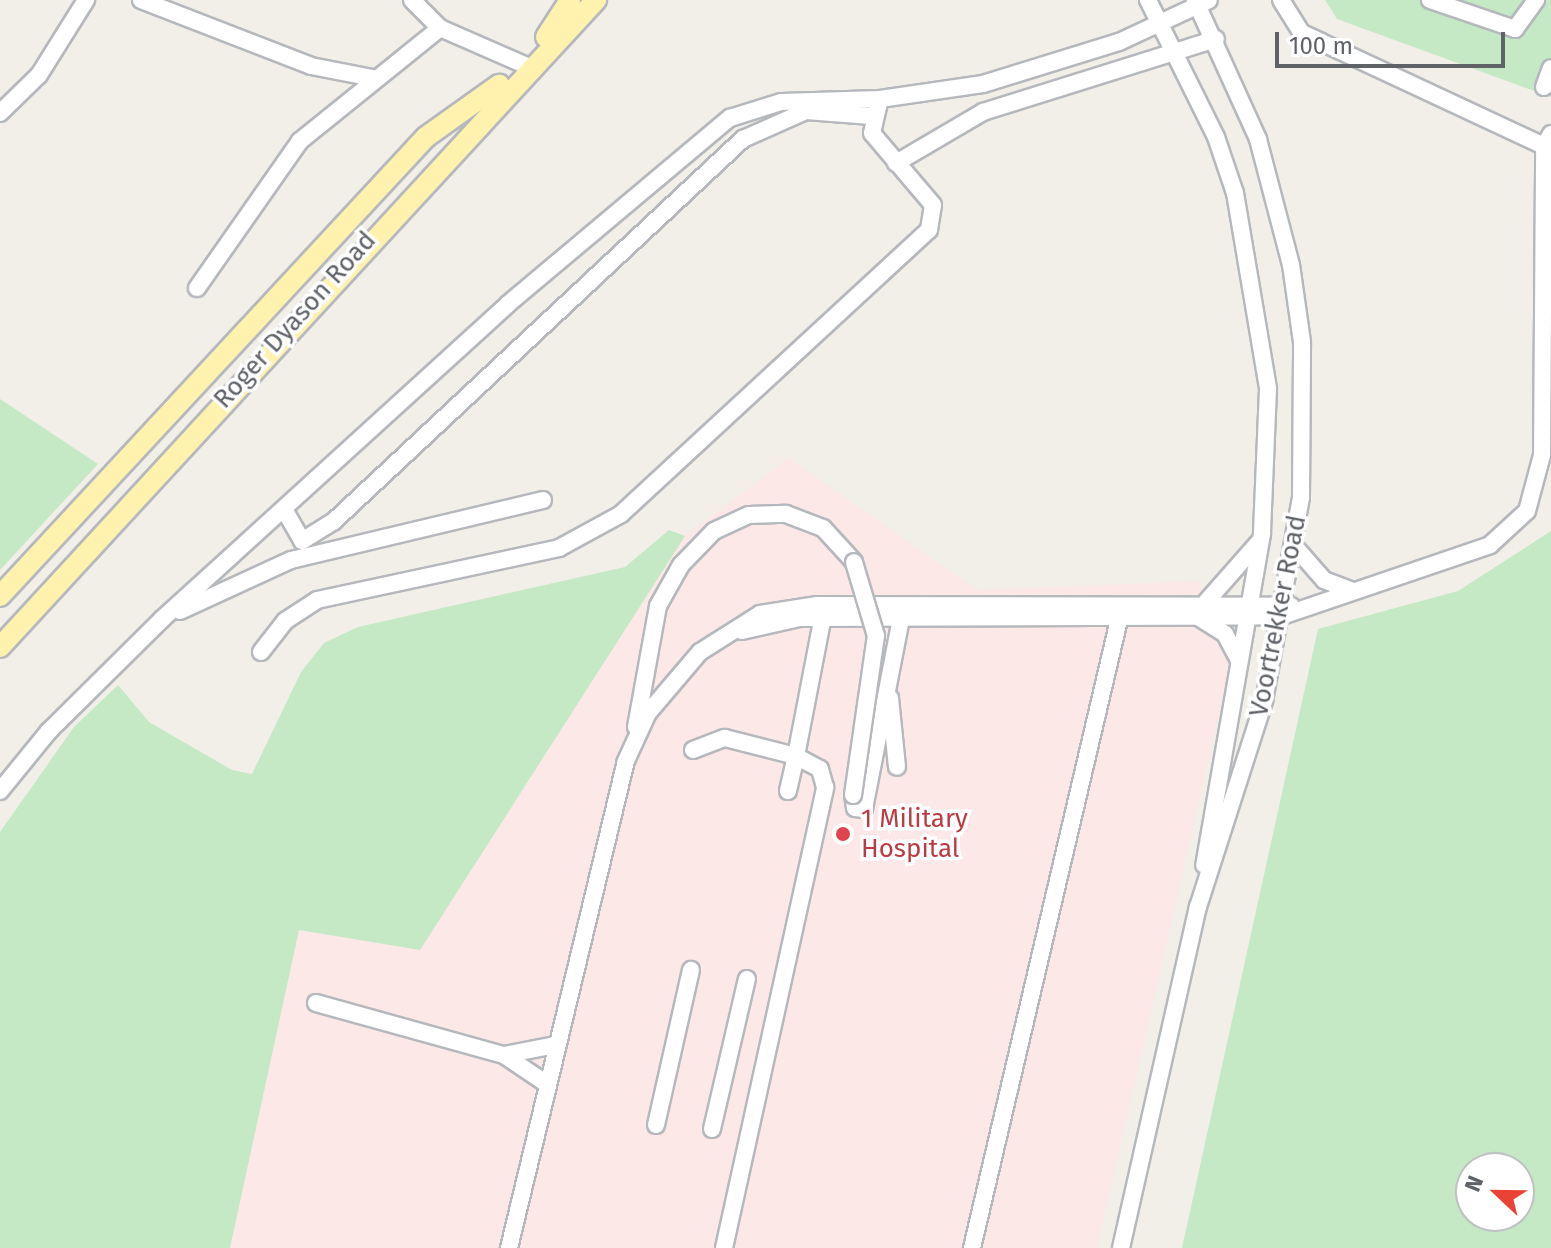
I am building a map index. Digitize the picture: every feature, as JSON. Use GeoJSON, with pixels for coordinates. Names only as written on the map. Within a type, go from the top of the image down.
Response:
{"type":"FeatureCollection","features":[{"type":"Feature","properties":{"kind":"main road","name":"Roger Dyason Road"},"geometry":{"type":"LineString","coordinates":[[0,596],[426,137],[527,66],[570,0]]}},
{"type":"Feature","properties":{"kind":"main road","name":"Roger Dyason Road"},"geometry":{"type":"LineString","coordinates":[[0,647],[596,0]]}},
{"type":"Feature","properties":{"kind":"street"},"geometry":{"type":"LineString","coordinates":[[0,113],[39,75],[86,0]]}},
{"type":"Feature","properties":{"kind":"street"},"geometry":{"type":"LineString","coordinates":[[141,0],[171,6],[311,66],[373,78]]}},
{"type":"Feature","properties":{"kind":"street"},"geometry":{"type":"LineString","coordinates":[[412,0],[440,28],[527,66]]}},
{"type":"Feature","properties":{"kind":"street","name":"Voortrekker Road"},"geometry":{"type":"LineString","coordinates":[[1121,1248],[1198,907],[1262,534],[1270,429],[1251,260],[1216,137],[1163,22],[1148,0]]}},
{"type":"Feature","properties":{"kind":"street"},"geometry":{"type":"LineString","coordinates":[[635,737],[666,687],[717,638],[760,614],[903,605],[1122,609],[1191,614],[1286,609],[1352,591],[1490,545],[1527,511],[1542,455],[1547,140],[1302,33],[1281,0]]}},
{"type":"Feature","properties":{"kind":"street"},"geometry":{"type":"LineString","coordinates":[[1430,0],[1515,29],[1536,0]]}},
{"type":"Feature","properties":{"kind":"street"},"geometry":{"type":"LineString","coordinates":[[0,791],[49,731],[161,620],[285,511],[508,304],[730,118],[821,97],[880,99],[998,80],[1163,22],[1200,2]]}},
{"type":"Feature","properties":{"kind":"street","name":"Voortrekker Road"},"geometry":{"type":"LineString","coordinates":[[1198,907],[1264,701],[1286,609],[1296,548],[1302,358],[1291,265],[1258,139],[1200,2]]}},
{"type":"Feature","properties":{"kind":"street"},"geometry":{"type":"LineString","coordinates":[[197,288],[288,156],[373,78],[440,28]]}},
{"type":"Feature","properties":{"kind":"street"},"geometry":{"type":"LineString","coordinates":[[896,163],[983,112],[1216,39]]}},
{"type":"Feature","properties":{"kind":"street"},"geometry":{"type":"LineString","coordinates":[[1544,87],[1551,68]]}},
{"type":"Feature","properties":{"kind":"street"},"geometry":{"type":"LineString","coordinates":[[261,652],[300,609],[352,587],[559,548],[603,529],[929,230],[933,205],[875,140],[871,116],[880,99]]}},
{"type":"Feature","properties":{"kind":"street"},"geometry":{"type":"LineString","coordinates":[[291,560],[302,541],[340,515],[743,139],[819,109],[871,116]]}},
{"type":"Feature","properties":{"kind":"street"},"geometry":{"type":"LineString","coordinates":[[730,118],[743,139]]}},
{"type":"Feature","properties":{"kind":"street"},"geometry":{"type":"LineString","coordinates":[[161,620],[291,560],[543,500]]}},
{"type":"Feature","properties":{"kind":"street"},"geometry":{"type":"LineString","coordinates":[[285,511],[302,541]]}},
{"type":"Feature","properties":{"kind":"street"},"geometry":{"type":"LineString","coordinates":[[509,1248],[556,1045],[635,737],[658,606],[681,565],[714,531],[749,515],[786,514],[823,528],[854,562],[876,636],[853,795],[855,808],[864,809],[890,696],[903,605]]}},
{"type":"Feature","properties":{"kind":"street"},"geometry":{"type":"LineString","coordinates":[[1206,602],[1262,534]]}},
{"type":"Feature","properties":{"kind":"street"},"geometry":{"type":"LineString","coordinates":[[1296,548],[1324,580],[1352,591]]}},
{"type":"Feature","properties":{"kind":"street"},"geometry":{"type":"LineString","coordinates":[[824,612],[901,622],[1206,602],[1250,609]]}},
{"type":"Feature","properties":{"kind":"street"},"geometry":{"type":"LineString","coordinates":[[972,1248],[1122,609]]}},
{"type":"Feature","properties":{"kind":"street"},"geometry":{"type":"LineString","coordinates":[[788,791],[824,612]]}},
{"type":"Feature","properties":{"kind":"street"},"geometry":{"type":"LineString","coordinates":[[1191,614],[1225,634],[1239,660]]}},
{"type":"Feature","properties":{"kind":"street"},"geometry":{"type":"LineString","coordinates":[[890,696],[897,767]]}},
{"type":"Feature","properties":{"kind":"street"},"geometry":{"type":"LineString","coordinates":[[693,750],[725,738],[796,756],[820,769],[825,787],[724,1248]]}},
{"type":"Feature","properties":{"kind":"street"},"geometry":{"type":"LineString","coordinates":[[656,1125],[691,970]]}},
{"type":"Feature","properties":{"kind":"street"},"geometry":{"type":"LineString","coordinates":[[712,1129],[747,979]]}},
{"type":"Feature","properties":{"kind":"street"},"geometry":{"type":"LineString","coordinates":[[316,1003],[504,1055],[547,1084]]}},
{"type":"Feature","properties":{"kind":"street"},"geometry":{"type":"LineString","coordinates":[[504,1055],[556,1045]]}},
{"type":"Feature","properties":{"kind":"shaded area","name":"1 Military Hospital"},"geometry":{"type":"Polygon","coordinates":[[[789,458],[977,590],[1199,581],[1232,656],[1097,1248],[230,1248],[299,930],[420,950],[685,536],[789,458]]]}},
{"type":"Feature","properties":{"kind":"green space"},"geometry":{"type":"Polygon","coordinates":[[[1325,0],[1551,0],[1551,97],[1337,19],[1325,0]]]}},
{"type":"Feature","properties":{"kind":"green space"},"geometry":{"type":"Polygon","coordinates":[[[0,399],[98,464],[0,570],[0,399]]]}},
{"type":"Feature","properties":{"kind":"green space"},"geometry":{"type":"Polygon","coordinates":[[[669,530],[685,536],[420,950],[299,930],[230,1248],[0,1248],[0,832],[74,727],[118,685],[149,722],[232,770],[252,774],[301,672],[324,643],[358,627],[625,567],[669,530]]]}},
{"type":"Feature","properties":{"kind":"green space"},"geometry":{"type":"Polygon","coordinates":[[[1551,531],[1551,1248],[1182,1248],[1318,629],[1458,591],[1551,531]]]}},
{"type":"Feature","properties":{"kind":"place","name":"1 Military Hospital"},"geometry":{"type":"Point","coordinates":[843,834]}}]}
